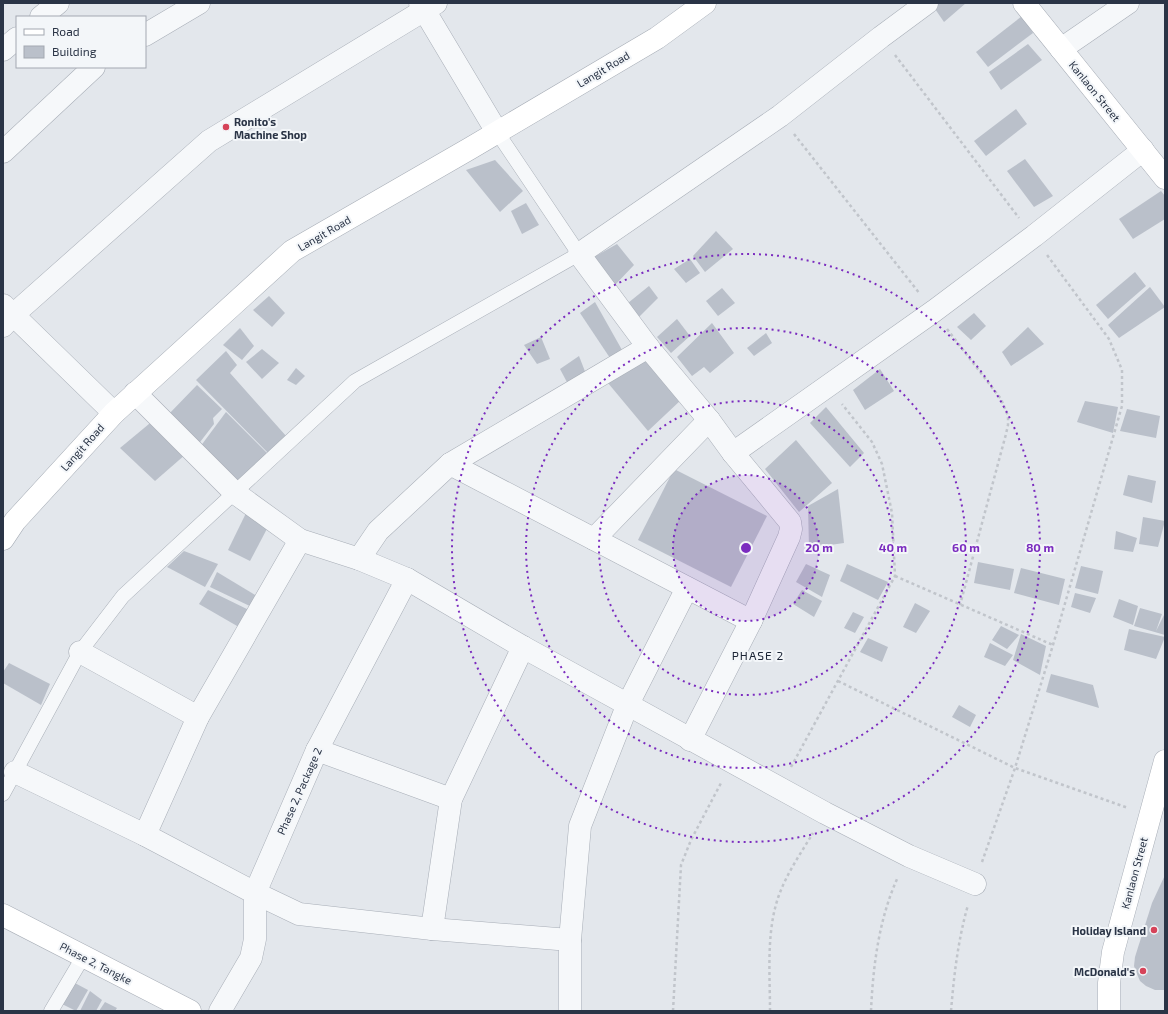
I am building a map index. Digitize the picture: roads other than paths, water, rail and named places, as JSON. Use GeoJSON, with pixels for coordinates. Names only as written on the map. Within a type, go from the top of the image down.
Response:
{"type":"FeatureCollection","features":[{"type":"Feature","properties":{"kind":"main road","name":"Langit Road"},"geometry":{"type":"LineString","coordinates":[[3,539],[15,521],[114,413],[292,251],[657,38],[705,3]]}},
{"type":"Feature","properties":{"kind":"main road","name":"Kanlaon Street"},"geometry":{"type":"LineString","coordinates":[[1024,3],[1165,178]]}},
{"type":"Feature","properties":{"kind":"main road","name":"Kanlaon Street"},"geometry":{"type":"LineString","coordinates":[[1109,1011],[1109,983],[1113,952],[1165,761]]}},
{"type":"Feature","properties":{"kind":"main road","name":"Phase 2, Tangke"},"geometry":{"type":"LineString","coordinates":[[3,915],[190,1011]]}},
{"type":"Feature","properties":{"kind":"street"},"geometry":{"type":"LineString","coordinates":[[146,34],[199,3]]}},
{"type":"Feature","properties":{"kind":"street"},"geometry":{"type":"LineString","coordinates":[[690,740],[751,622],[789,538],[791,529],[790,522],[733,453],[709,420],[648,347],[579,254],[780,116],[881,37],[928,3]]}},
{"type":"Feature","properties":{"kind":"street"},"geometry":{"type":"LineString","coordinates":[[1061,49],[1128,3]]}},
{"type":"Feature","properties":{"kind":"street"},"geometry":{"type":"LineString","coordinates":[[114,413],[6,316],[209,141],[427,6],[497,132]]}},
{"type":"Feature","properties":{"kind":"street"},"geometry":{"type":"LineString","coordinates":[[3,50],[16,39]]}},
{"type":"Feature","properties":{"kind":"street"},"geometry":{"type":"LineString","coordinates":[[3,152],[93,68]]}},
{"type":"Feature","properties":{"kind":"street"},"geometry":{"type":"LineString","coordinates":[[733,453],[934,311],[1034,236],[1143,150]]}},
{"type":"Feature","properties":{"kind":"street"},"geometry":{"type":"LineString","coordinates":[[359,559],[378,531],[450,464],[648,347]]}},
{"type":"Feature","properties":{"kind":"street"},"geometry":{"type":"LineString","coordinates":[[135,393],[235,493],[300,540],[359,559],[407,579],[523,648],[780,789],[909,856],[975,884]]}},
{"type":"Feature","properties":{"kind":"street"},"geometry":{"type":"LineString","coordinates":[[594,539],[709,420]]}},
{"type":"Feature","properties":{"kind":"street"},"geometry":{"type":"LineString","coordinates":[[450,464],[751,622]]}},
{"type":"Feature","properties":{"kind":"street"},"geometry":{"type":"LineString","coordinates":[[145,835],[198,717],[300,540]]}},
{"type":"Feature","properties":{"kind":"street","name":"Phase 2, Package 2"},"geometry":{"type":"LineString","coordinates":[[220,1011],[251,958],[254,939],[255,893],[317,750],[407,579]]}},
{"type":"Feature","properties":{"kind":"street"},"geometry":{"type":"LineString","coordinates":[[570,1011],[570,940],[580,826],[627,706],[686,588]]}},
{"type":"Feature","properties":{"kind":"street"},"geometry":{"type":"LineString","coordinates":[[432,929],[451,799],[523,648]]}},
{"type":"Feature","properties":{"kind":"street"},"geometry":{"type":"LineString","coordinates":[[80,652],[198,717]]}},
{"type":"Feature","properties":{"kind":"street"},"geometry":{"type":"LineString","coordinates":[[317,750],[451,799]]}},
{"type":"Feature","properties":{"kind":"street"},"geometry":{"type":"LineString","coordinates":[[15,772],[145,835],[255,893],[299,914],[432,929],[570,940]]}},
{"type":"Feature","properties":{"kind":"lane"},"geometry":{"type":"LineString","coordinates":[[3,794],[80,652],[123,596],[355,381],[579,254],[497,132]]}},
{"type":"Feature","properties":{"kind":"lane"},"geometry":{"type":"LineString","coordinates":[[51,1011],[83,956]]}},
{"type":"Feature","properties":{"kind":"place","name":"Ronito's Machine Shop"},"geometry":{"type":"Point","coordinates":[226,127]}},
{"type":"Feature","properties":{"kind":"place","name":"Holiday Island"},"geometry":{"type":"Point","coordinates":[1154,930]}},
{"type":"Feature","properties":{"kind":"place","name":"McDonald's"},"geometry":{"type":"Point","coordinates":[1143,971]}},
{"type":"Feature","properties":{"kind":"district","name":"PHASE 2"},"geometry":{"type":"Point","coordinates":[758,655]}}]}
